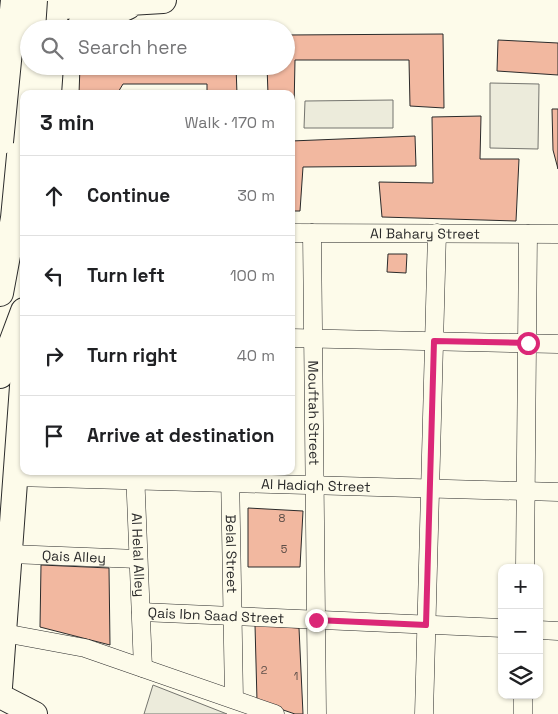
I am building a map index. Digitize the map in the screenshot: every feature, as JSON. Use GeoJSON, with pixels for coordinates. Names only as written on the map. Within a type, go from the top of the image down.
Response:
{"type":"FeatureCollection","features":[{"type":"Feature","properties":{"kind":"main road"},"geometry":{"type":"LineString","coordinates":[[0,142],[14,0]]}},
{"type":"Feature","properties":{"kind":"main road"},"geometry":{"type":"LineString","coordinates":[[0,10],[49,11],[152,0]]}},
{"type":"Feature","properties":{"kind":"main road"},"geometry":{"type":"LineString","coordinates":[[101,20],[152,0]]}},
{"type":"Feature","properties":{"kind":"main road"},"geometry":{"type":"LineString","coordinates":[[0,45],[20,43]]}},
{"type":"Feature","properties":{"kind":"main road"},"geometry":{"type":"LineString","coordinates":[[26,90],[28,75]]}},
{"type":"Feature","properties":{"kind":"main road"},"geometry":{"type":"LineString","coordinates":[[0,293],[14,218],[20,156]]}},
{"type":"Feature","properties":{"kind":"main road"},"geometry":{"type":"LineString","coordinates":[[18,369],[20,350]]}},
{"type":"Feature","properties":{"kind":"street"},"geometry":{"type":"LineString","coordinates":[[49,90],[50,75]]}},
{"type":"Feature","properties":{"kind":"street","name":"Al Bahary Street"},"geometry":{"type":"LineString","coordinates":[[295,233],[558,234]]}},
{"type":"Feature","properties":{"kind":"street","name":"Mouftah Street"},"geometry":{"type":"LineString","coordinates":[[312,233],[317,714]]}},
{"type":"Feature","properties":{"kind":"street"},"geometry":{"type":"LineString","coordinates":[[424,714],[437,233]]}},
{"type":"Feature","properties":{"kind":"street"},"geometry":{"type":"LineString","coordinates":[[525,564],[528,234]]}},
{"type":"Feature","properties":{"kind":"street"},"geometry":{"type":"LineString","coordinates":[[295,338],[558,344]]}},
{"type":"Feature","properties":{"kind":"street"},"geometry":{"type":"LineString","coordinates":[[0,686],[15,477],[18,369]]}},
{"type":"Feature","properties":{"kind":"street","name":"Al Helal Alley"},"geometry":{"type":"LineString","coordinates":[[135,476],[143,668]]}},
{"type":"Feature","properties":{"kind":"street","name":"Al Hadiqh Street"},"geometry":{"type":"LineString","coordinates":[[15,477],[231,477],[315,485],[558,492]]}},
{"type":"Feature","properties":{"kind":"street","name":"Belal Street"},"geometry":{"type":"LineString","coordinates":[[231,477],[234,699]]}},
{"type":"Feature","properties":{"kind":"street","name":"Qais Alley"},"geometry":{"type":"LineString","coordinates":[[10,554],[138,559]]}},
{"type":"Feature","properties":{"kind":"street","name":"Qais Ibn Saad Street"},"geometry":{"type":"LineString","coordinates":[[140,612],[498,628]]}},
{"type":"Feature","properties":{"kind":"street"},"geometry":{"type":"LineString","coordinates":[[543,630],[558,631]]}},
{"type":"Feature","properties":{"kind":"street"},"geometry":{"type":"LineString","coordinates":[[4,633],[85,648],[275,714]]}},
{"type":"Feature","properties":{"kind":"street"},"geometry":{"type":"LineString","coordinates":[[0,696],[27,712]]}},
{"type":"Feature","properties":{"kind":"street"},"geometry":{"type":"LineString","coordinates":[[523,699],[523,714]]}},
{"type":"Feature","properties":{"kind":"shaded area"},"geometry":{"type":"Polygon","coordinates":[[[490,83],[539,84],[538,149],[490,148],[490,83]]]}},
{"type":"Feature","properties":{"kind":"shaded area"},"geometry":{"type":"Polygon","coordinates":[[[393,100],[393,128],[304,128],[305,101],[393,100]]]}},
{"type":"Feature","properties":{"kind":"shaded area"},"geometry":{"type":"Polygon","coordinates":[[[153,685],[227,714],[144,714],[153,685]]]}},
{"type":"Feature","properties":{"kind":"building"},"geometry":{"type":"Polygon","coordinates":[[[443,34],[444,108],[410,106],[409,60],[295,60],[295,35],[443,34]]]}},
{"type":"Feature","properties":{"kind":"building"},"geometry":{"type":"Polygon","coordinates":[[[498,40],[558,43],[558,75],[497,71],[498,40]]]}},
{"type":"Feature","properties":{"kind":"building"},"geometry":{"type":"Polygon","coordinates":[[[80,75],[236,75],[237,90],[207,90],[207,84],[123,84],[119,90],[79,90],[80,75]]]}},
{"type":"Feature","properties":{"kind":"building"},"geometry":{"type":"Polygon","coordinates":[[[267,75],[295,75],[294,90],[268,90],[267,75]]]}},
{"type":"Feature","properties":{"kind":"building"},"geometry":{"type":"Polygon","coordinates":[[[552,109],[558,109],[558,169],[553,150],[552,109]]]}},
{"type":"Feature","properties":{"kind":"building"},"geometry":{"type":"Polygon","coordinates":[[[481,116],[480,159],[519,159],[516,221],[382,217],[379,182],[433,183],[432,117],[481,116]]]}},
{"type":"Feature","properties":{"kind":"building"},"geometry":{"type":"Polygon","coordinates":[[[415,136],[416,166],[303,167],[300,211],[295,211],[295,141],[415,136]]]}},
{"type":"Feature","properties":{"kind":"building"},"geometry":{"type":"Polygon","coordinates":[[[388,254],[407,254],[406,273],[387,272],[388,254]]]}},
{"type":"Feature","properties":{"kind":"building"},"geometry":{"type":"Polygon","coordinates":[[[248,508],[303,511],[300,567],[248,567],[248,508]]]}},
{"type":"Feature","properties":{"kind":"building"},"geometry":{"type":"Polygon","coordinates":[[[41,565],[109,568],[110,645],[40,627],[41,565]]]}},
{"type":"Feature","properties":{"kind":"building"},"geometry":{"type":"Polygon","coordinates":[[[255,625],[299,628],[303,714],[295,714],[257,701],[255,625]]]}},
{"type":"Feature","properties":{"kind":"route"},"geometry":{"type":"LineString","coordinates":[[316,620],[426,625],[434,341],[528,343]]}}]}
